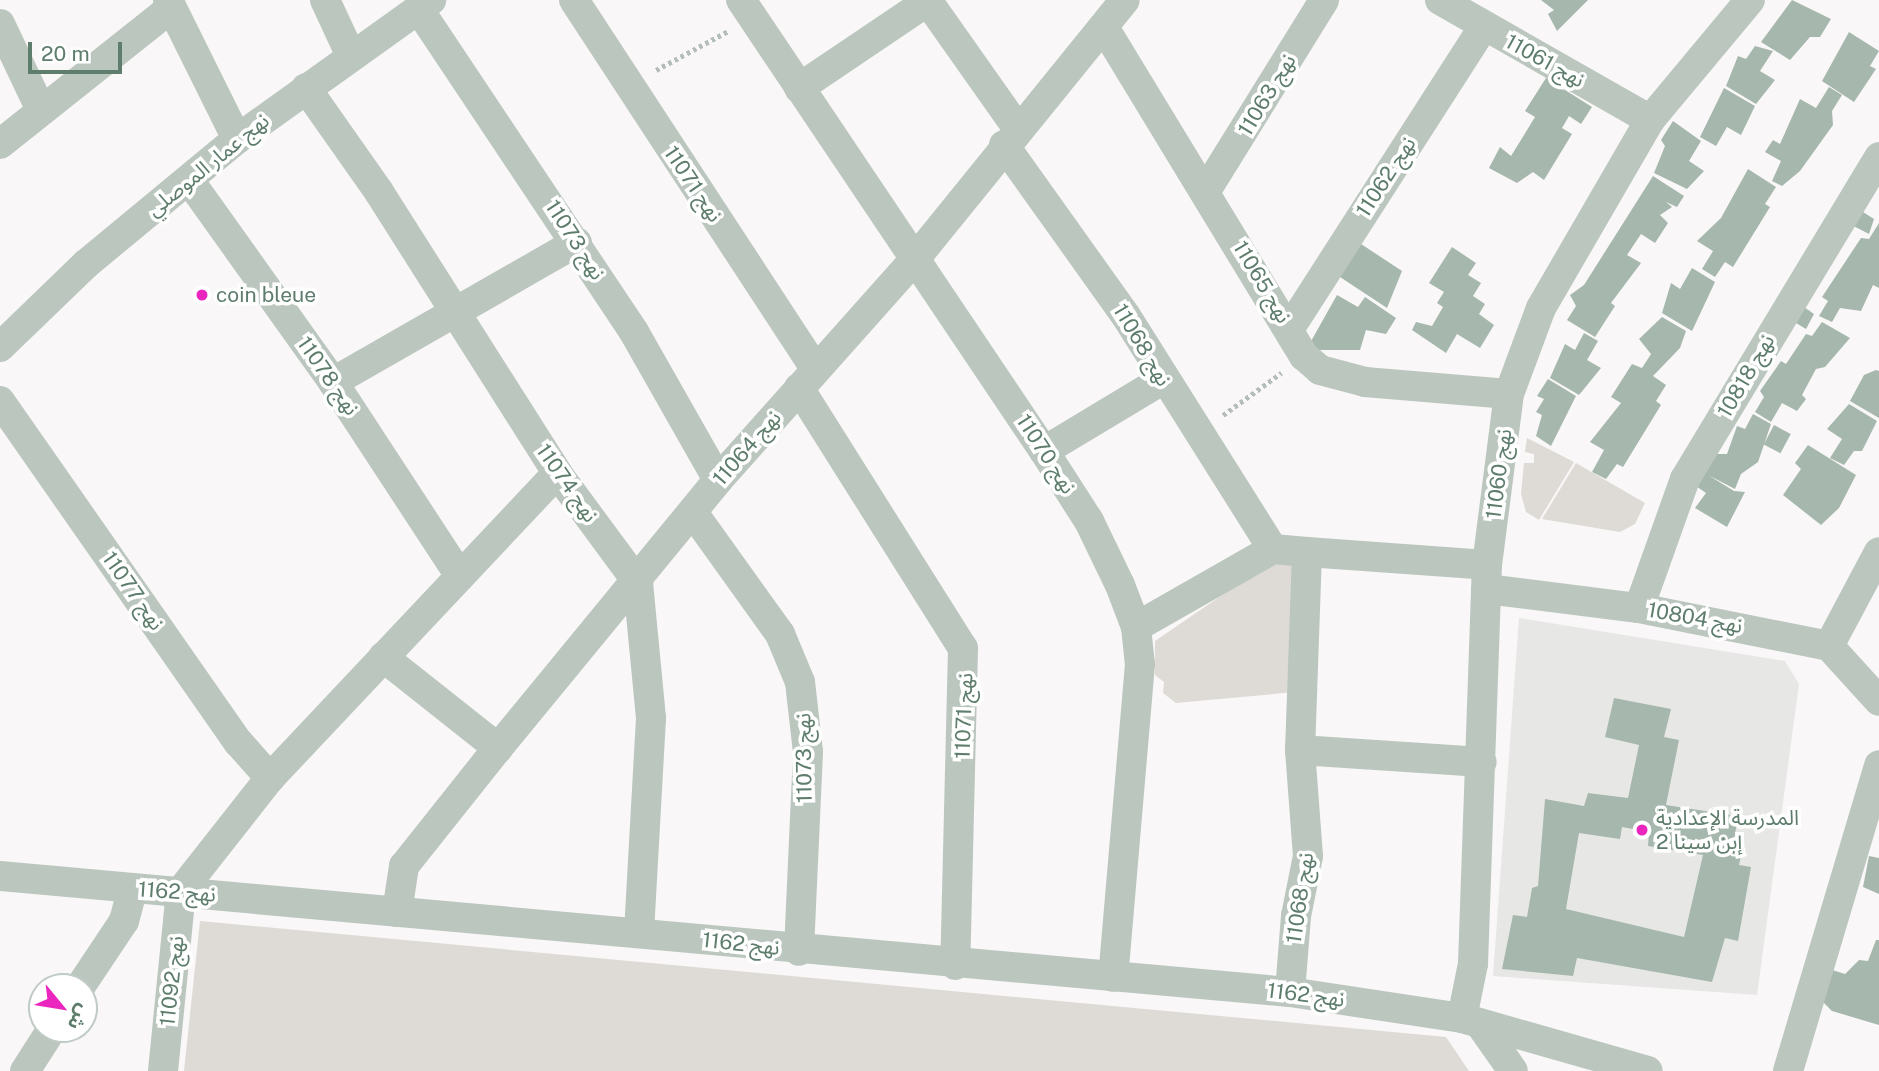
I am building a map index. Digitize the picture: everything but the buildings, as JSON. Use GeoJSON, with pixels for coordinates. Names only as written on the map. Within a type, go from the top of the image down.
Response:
{"type":"FeatureCollection","features":[{"type":"Feature","properties":{"kind":"street"},"geometry":{"type":"LineString","coordinates":[[326,0],[351,56]]}},
{"type":"Feature","properties":{"kind":"street","name":"نهج 11071"},"geometry":{"type":"LineString","coordinates":[[574,0],[807,378],[963,649],[955,965]]}},
{"type":"Feature","properties":{"kind":"street","name":"نهج 11063"},"geometry":{"type":"LineString","coordinates":[[1207,189],[1324,0]]}},
{"type":"Feature","properties":{"kind":"street","name":"نهج 11061"},"geometry":{"type":"LineString","coordinates":[[1440,0],[1483,27],[1650,120]]}},
{"type":"Feature","properties":{"kind":"street","name":"نهج 11060"},"geometry":{"type":"LineString","coordinates":[[1471,1021],[1487,577],[1509,394],[1541,308],[1650,120],[1750,0]]}},
{"type":"Feature","properties":{"kind":"street"},"geometry":{"type":"LineString","coordinates":[[799,88],[927,1]]}},
{"type":"Feature","properties":{"kind":"street","name":"نهج 11068"},"geometry":{"type":"LineString","coordinates":[[927,1],[1126,316],[1162,380],[1199,432],[1273,549]]}},
{"type":"Feature","properties":{"kind":"street"},"geometry":{"type":"LineString","coordinates":[[0,144],[40,108],[170,4],[237,139]]}},
{"type":"Feature","properties":{"kind":"street","name":"نهج عمار الموصلي"},"geometry":{"type":"LineString","coordinates":[[0,347],[86,264],[237,139],[424,4]]}},
{"type":"Feature","properties":{"kind":"street","name":"نهج 11073"},"geometry":{"type":"LineString","coordinates":[[424,4],[577,242],[718,480]]}},
{"type":"Feature","properties":{"kind":"street","name":"نهج 11070"},"geometry":{"type":"LineString","coordinates":[[747,8],[1089,521],[1136,627],[1140,664],[1113,977]]}},
{"type":"Feature","properties":{"kind":"street","name":"نهج 11065"},"geometry":{"type":"LineString","coordinates":[[1114,10],[1207,189],[1304,356]]}},
{"type":"Feature","properties":{"kind":"street","name":"نهج 11064"},"geometry":{"type":"LineString","coordinates":[[397,912],[404,866],[498,748],[638,583],[718,480],[915,259],[1114,10]]}},
{"type":"Feature","properties":{"kind":"street"},"geometry":{"type":"LineString","coordinates":[[0,24],[40,108]]}},
{"type":"Feature","properties":{"kind":"street","name":"نهج 11062"},"geometry":{"type":"LineString","coordinates":[[1290,328],[1483,27]]}},
{"type":"Feature","properties":{"kind":"street","name":"نهج 11074"},"geometry":{"type":"LineString","coordinates":[[306,88],[557,473],[638,583]]}},
{"type":"Feature","properties":{"kind":"street","name":"نهج 10818"},"geometry":{"type":"LineString","coordinates":[[1639,608],[1685,480],[1879,157]]}},
{"type":"Feature","properties":{"kind":"street","name":"نهج 11078"},"geometry":{"type":"LineString","coordinates":[[189,180],[333,382],[460,576]]}},
{"type":"Feature","properties":{"kind":"street"},"geometry":{"type":"LineString","coordinates":[[333,382],[577,242]]}},
{"type":"Feature","properties":{"kind":"street"},"geometry":{"type":"LineString","coordinates":[[1304,356],[1320,370],[1365,382],[1509,394]]}},
{"type":"Feature","properties":{"kind":"street"},"geometry":{"type":"LineString","coordinates":[[1044,451],[1162,380]]}},
{"type":"Feature","properties":{"kind":"street","name":"نهج 11077"},"geometry":{"type":"LineString","coordinates":[[0,401],[239,743],[270,778]]}},
{"type":"Feature","properties":{"kind":"street"},"geometry":{"type":"LineString","coordinates":[[181,891],[270,778],[557,473]]}},
{"type":"Feature","properties":{"kind":"street","name":"نهج 11073"},"geometry":{"type":"LineString","coordinates":[[694,514],[780,634],[800,682],[808,752],[799,951]]}},
{"type":"Feature","properties":{"kind":"street"},"geometry":{"type":"LineString","coordinates":[[1136,627],[1273,549],[1487,577]]}},
{"type":"Feature","properties":{"kind":"street","name":"نهج 11068"},"geometry":{"type":"LineString","coordinates":[[1290,992],[1296,916],[1308,856],[1300,750],[1307,552]]}},
{"type":"Feature","properties":{"kind":"street"},"geometry":{"type":"LineString","coordinates":[[1879,552],[1829,646],[1879,701]]}},
{"type":"Feature","properties":{"kind":"street","name":"نهج 10804"},"geometry":{"type":"LineString","coordinates":[[1487,577],[1829,646]]}},
{"type":"Feature","properties":{"kind":"street"},"geometry":{"type":"LineString","coordinates":[[638,583],[651,718],[639,933]]}},
{"type":"Feature","properties":{"kind":"street"},"geometry":{"type":"LineString","coordinates":[[383,657],[498,748]]}},
{"type":"Feature","properties":{"kind":"street"},"geometry":{"type":"LineString","coordinates":[[1300,750],[1482,762]]}},
{"type":"Feature","properties":{"kind":"street"},"geometry":{"type":"LineString","coordinates":[[1788,1071],[1879,765]]}},
{"type":"Feature","properties":{"kind":"street","name":"نهج 1162"},"geometry":{"type":"LineString","coordinates":[[0,876],[639,933],[799,951],[1290,992],[1471,1021],[1648,1071]]}},
{"type":"Feature","properties":{"kind":"street"},"geometry":{"type":"LineString","coordinates":[[89,973],[124,921],[133,888]]}},
{"type":"Feature","properties":{"kind":"street","name":"نهج 11092"},"geometry":{"type":"LineString","coordinates":[[163,1071],[181,891]]}},
{"type":"Feature","properties":{"kind":"street"},"geometry":{"type":"LineString","coordinates":[[1471,1021],[1513,1071]]}},
{"type":"Feature","properties":{"kind":"street"},"geometry":{"type":"LineString","coordinates":[[24,1071],[43,1043]]}},
{"type":"Feature","properties":{"kind":"path"},"geometry":{"type":"LineString","coordinates":[[628,85],[747,8]]}},
{"type":"Feature","properties":{"kind":"path"},"geometry":{"type":"LineString","coordinates":[[1199,432],[1304,356]]}},
{"type":"Feature","properties":{"kind":"shaded area"},"geometry":{"type":"Polygon","coordinates":[[[1527,438],[1574,462],[1539,520],[1526,512],[1521,494],[1524,463],[1534,463],[1534,454],[1525,452],[1527,438]]]}},
{"type":"Feature","properties":{"kind":"shaded area"},"geometry":{"type":"Polygon","coordinates":[[[1576,463],[1645,503],[1635,524],[1620,532],[1542,519],[1576,463]]]}},
{"type":"Feature","properties":{"kind":"shaded area"},"geometry":{"type":"Polygon","coordinates":[[[1298,554],[1295,692],[1176,703],[1163,693],[1164,682],[1155,675],[1155,641],[1275,559],[1298,554]]]}},
{"type":"Feature","properties":{"kind":"shaded area","name":"المدرسة الإعدادية إبن سينا 2"},"geometry":{"type":"Polygon","coordinates":[[[1519,618],[1785,661],[1799,684],[1757,995],[1493,976],[1519,618]]]}},
{"type":"Feature","properties":{"kind":"shaded area"},"geometry":{"type":"Polygon","coordinates":[[[200,921],[1446,1037],[1469,1071],[184,1071],[200,921]]]}},
{"type":"Feature","properties":{"kind":"place","name":"coin bleue"},"geometry":{"type":"Point","coordinates":[202,295]}},
{"type":"Feature","properties":{"kind":"place","name":"المدرسة الإعدادية إبن سينا 2"},"geometry":{"type":"Point","coordinates":[1642,830]}}]}
